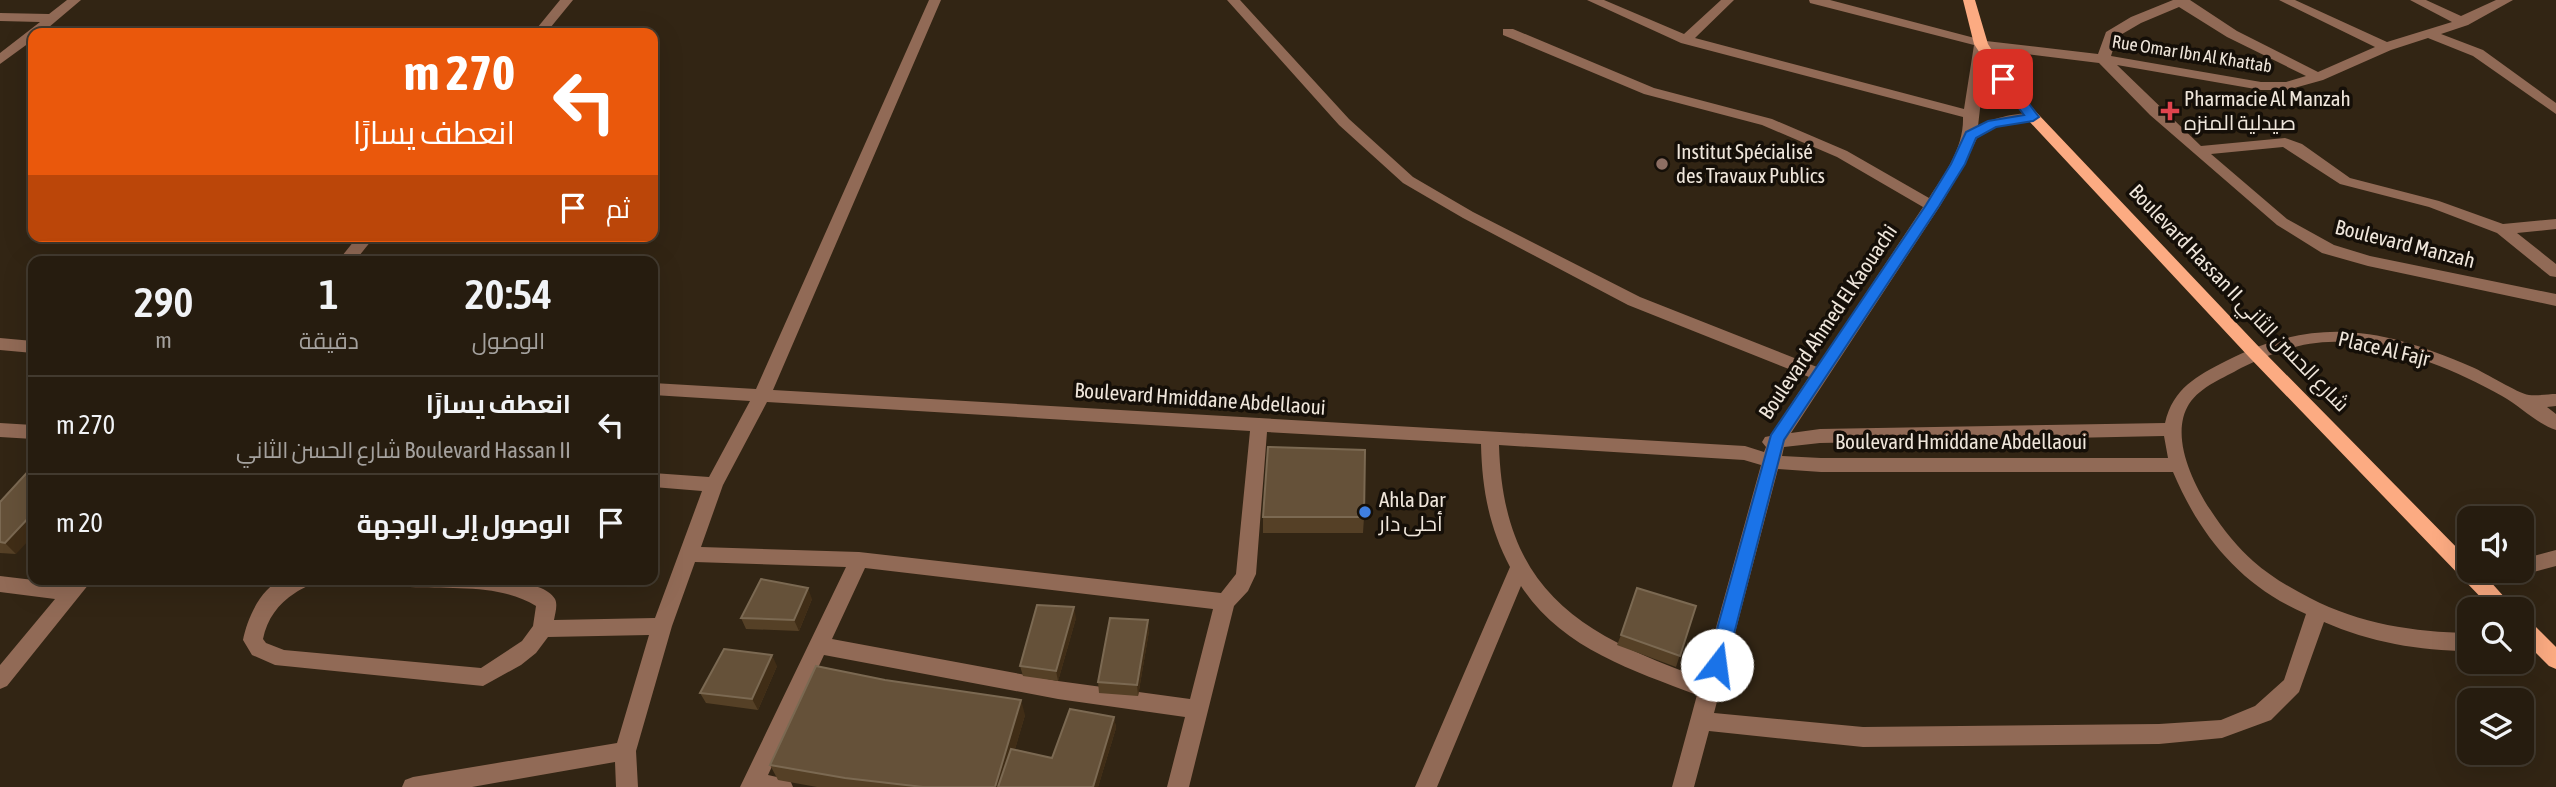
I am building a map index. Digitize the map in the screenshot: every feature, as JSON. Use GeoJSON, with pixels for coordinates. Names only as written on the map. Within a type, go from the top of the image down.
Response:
{"type":"FeatureCollection","features":[{"type":"Feature","properties":{"kind":"main road","name":"Boulevard Hassan II شارع الحسن الثاني"},"geometry":{"type":"LineString","coordinates":[[1967,0],[1980,43],[2012,92],[2033,117],[2457,560]]}},
{"type":"Feature","properties":{"kind":"main road","name":"Boulevard Hassan II شارع الحسن الثاني"},"geometry":{"type":"LineString","coordinates":[[2479,583],[2493,597]]}},
{"type":"Feature","properties":{"kind":"main road"},"geometry":{"type":"LineString","coordinates":[[2534,640],[2556,660]]}},
{"type":"Feature","properties":{"kind":"street"},"geometry":{"type":"LineString","coordinates":[[40,28],[75,0]]}},
{"type":"Feature","properties":{"kind":"street"},"geometry":{"type":"LineString","coordinates":[[543,28],[567,0]]}},
{"type":"Feature","properties":{"kind":"street"},"geometry":{"type":"LineString","coordinates":[[628,787],[625,751],[662,626],[714,485],[762,395],[935,0]]}},
{"type":"Feature","properties":{"kind":"street"},"geometry":{"type":"LineString","coordinates":[[1233,0],[1344,122],[1408,180],[1468,215],[1634,302],[1820,374]]}},
{"type":"Feature","properties":{"kind":"street"},"geometry":{"type":"LineString","coordinates":[[1593,0],[1686,40],[1970,115]]}},
{"type":"Feature","properties":{"kind":"street"},"geometry":{"type":"LineString","coordinates":[[1686,40],[1728,0]]}},
{"type":"Feature","properties":{"kind":"street","name":"Rue Omar Ibn Al Khattab"},"geometry":{"type":"LineString","coordinates":[[1815,0],[1980,43],[2103,59],[2261,86],[2287,86],[2318,77],[2386,47],[2460,23],[2507,0]]}},
{"type":"Feature","properties":{"kind":"street"},"geometry":{"type":"LineString","coordinates":[[2285,0],[2386,47]]}},
{"type":"Feature","properties":{"kind":"street"},"geometry":{"type":"LineString","coordinates":[[2416,0],[2460,23],[2478,53]]}},
{"type":"Feature","properties":{"kind":"street"},"geometry":{"type":"LineString","coordinates":[[2103,59],[2111,35],[2136,20],[2183,1],[2232,34],[2318,77]]}},
{"type":"Feature","properties":{"kind":"street"},"geometry":{"type":"LineString","coordinates":[[0,17],[52,18]]}},
{"type":"Feature","properties":{"kind":"street"},"geometry":{"type":"LineString","coordinates":[[1508,32],[1649,91],[1767,122],[1842,154],[1932,206]]}},
{"type":"Feature","properties":{"kind":"street"},"geometry":{"type":"LineString","coordinates":[[2430,34],[2478,53],[2556,110]]}},
{"type":"Feature","properties":{"kind":"street"},"geometry":{"type":"LineString","coordinates":[[0,60],[28,37]]}},
{"type":"Feature","properties":{"kind":"street","name":"Boulevard Ahmed El Kaouachi"},"geometry":{"type":"LineString","coordinates":[[1683,787],[1776,439],[1958,164],[1971,135],[1970,115],[1980,43]]}},
{"type":"Feature","properties":{"kind":"street","name":"Boulevard Manzah"},"geometry":{"type":"LineString","coordinates":[[2103,59],[2155,112],[2282,222],[2328,249],[2368,261],[2556,300]]}},
{"type":"Feature","properties":{"kind":"street"},"geometry":{"type":"LineString","coordinates":[[1971,135],[1993,123],[2033,117]]}},
{"type":"Feature","properties":{"kind":"street"},"geometry":{"type":"LineString","coordinates":[[2198,151],[2285,142],[2297,147],[2345,181],[2434,204],[2502,229],[2556,272]]}},
{"type":"Feature","properties":{"kind":"street"},"geometry":{"type":"LineString","coordinates":[[2502,229],[2556,224]]}},
{"type":"Feature","properties":{"kind":"street"},"geometry":{"type":"LineString","coordinates":[[350,256],[362,242]]}},
{"type":"Feature","properties":{"kind":"street","name":"Place Al Fajr"},"geometry":{"type":"LineString","coordinates":[[2457,642],[2399,637],[2317,610],[2262,579],[2226,548],[2204,516],[2179,465],[2174,429],[2178,407],[2193,388],[2255,352],[2285,342],[2342,336],[2430,358],[2484,380],[2525,401],[2556,424]]}},
{"type":"Feature","properties":{"kind":"street"},"geometry":{"type":"LineString","coordinates":[[0,344],[28,346]]}},
{"type":"Feature","properties":{"kind":"street","name":"Boulevard Hmiddane Abdellaoui"},"geometry":{"type":"LineString","coordinates":[[658,388],[1490,440],[1745,453],[1772,462],[1821,465],[2179,465]]}},
{"type":"Feature","properties":{"kind":"street"},"geometry":{"type":"LineString","coordinates":[[2525,401],[2556,400]]}},
{"type":"Feature","properties":{"kind":"street"},"geometry":{"type":"LineString","coordinates":[[1178,787],[1225,602],[1241,585],[1246,574],[1259,426]]}},
{"type":"Feature","properties":{"kind":"street","name":"Boulevard Hmiddane Abdellaoui"},"geometry":{"type":"LineString","coordinates":[[1745,453],[1776,439],[1820,436],[2174,429]]}},
{"type":"Feature","properties":{"kind":"street"},"geometry":{"type":"LineString","coordinates":[[0,430],[28,432]]}},
{"type":"Feature","properties":{"kind":"street"},"geometry":{"type":"LineString","coordinates":[[1490,440],[1492,491],[1502,529],[1518,570],[1533,591],[1566,622],[1606,649],[1710,690]]}},
{"type":"Feature","properties":{"kind":"street"},"geometry":{"type":"LineString","coordinates":[[658,480],[714,485]]}},
{"type":"Feature","properties":{"kind":"street"},"geometry":{"type":"LineString","coordinates":[[689,554],[859,560],[1225,602]]}},
{"type":"Feature","properties":{"kind":"street"},"geometry":{"type":"LineString","coordinates":[[2534,564],[2556,558]]}},
{"type":"Feature","properties":{"kind":"street"},"geometry":{"type":"LineString","coordinates":[[782,787],[752,785],[859,560]]}},
{"type":"Feature","properties":{"kind":"street"},"geometry":{"type":"LineString","coordinates":[[1426,787],[1518,570]]}},
{"type":"Feature","properties":{"kind":"street"},"geometry":{"type":"LineString","coordinates":[[0,584],[28,585]]}},
{"type":"Feature","properties":{"kind":"street"},"geometry":{"type":"LineString","coordinates":[[39,585],[78,586]]}},
{"type":"Feature","properties":{"kind":"street"},"geometry":{"type":"LineString","coordinates":[[288,585],[268,604],[255,626],[253,640],[259,649],[282,659],[483,677],[529,647],[543,629],[547,602],[537,593],[481,585]]}},
{"type":"Feature","properties":{"kind":"street"},"geometry":{"type":"LineString","coordinates":[[0,680],[78,586]]}},
{"type":"Feature","properties":{"kind":"street"},"geometry":{"type":"LineString","coordinates":[[1702,721],[1863,737],[2159,734],[2222,729],[2263,713],[2292,686],[2317,610]]}},
{"type":"Feature","properties":{"kind":"street"},"geometry":{"type":"LineString","coordinates":[[543,629],[662,626]]}},
{"type":"Feature","properties":{"kind":"street"},"geometry":{"type":"LineString","coordinates":[[818,645],[1058,690],[1197,709]]}},
{"type":"Feature","properties":{"kind":"street"},"geometry":{"type":"LineString","coordinates":[[413,787],[625,751]]}},
{"type":"Feature","properties":{"kind":"building"},"geometry":{"type":"Polygon","coordinates":[[[1268,447],[1365,450],[1364,517],[1263,517],[1268,447]]]}},
{"type":"Feature","properties":{"kind":"building"},"geometry":{"type":"Polygon","coordinates":[[[28,471],[28,518],[5,543],[0,542],[0,502],[28,471]]]}},
{"type":"Feature","properties":{"kind":"building"},"geometry":{"type":"Polygon","coordinates":[[[761,579],[808,588],[794,620],[741,618],[761,579]]]}},
{"type":"Feature","properties":{"kind":"building"},"geometry":{"type":"Polygon","coordinates":[[[1637,588],[1696,606],[1680,656],[1621,635],[1637,588]]]}},
{"type":"Feature","properties":{"kind":"building"},"geometry":{"type":"Polygon","coordinates":[[[1037,605],[1074,607],[1056,671],[1020,666],[1037,605]]]}},
{"type":"Feature","properties":{"kind":"building"},"geometry":{"type":"Polygon","coordinates":[[[1110,618],[1148,620],[1137,685],[1098,682],[1110,618]]]}},
{"type":"Feature","properties":{"kind":"building"},"geometry":{"type":"Polygon","coordinates":[[[724,649],[772,655],[752,699],[700,693],[724,649]]]}},
{"type":"Feature","properties":{"kind":"building"},"geometry":{"type":"Polygon","coordinates":[[[816,666],[885,680],[1021,700],[995,787],[923,787],[845,778],[770,765],[816,666]]]}},
{"type":"Feature","properties":{"kind":"building"},"geometry":{"type":"Polygon","coordinates":[[[1070,709],[1114,717],[1093,787],[998,787],[1011,749],[1052,758],[1070,709]]]}},
{"type":"Feature","properties":{"kind":"place","name":"Pharmacie Al Manzah صيدلية المنزه"},"geometry":{"type":"Point","coordinates":[2170,111]}},
{"type":"Feature","properties":{"kind":"place","name":"Institut Spécialisé des Travaux Publics"},"geometry":{"type":"Point","coordinates":[1662,164]}},
{"type":"Feature","properties":{"kind":"place","name":"Ahla Dar أحلى دار"},"geometry":{"type":"Point","coordinates":[1365,512]}},
{"type":"Feature","properties":{"kind":"route"},"geometry":{"type":"LineString","coordinates":[[1717,665],[1776,439],[1932,206],[1958,164],[1971,135],[1993,123],[2033,117],[2003,79]]}}]}
